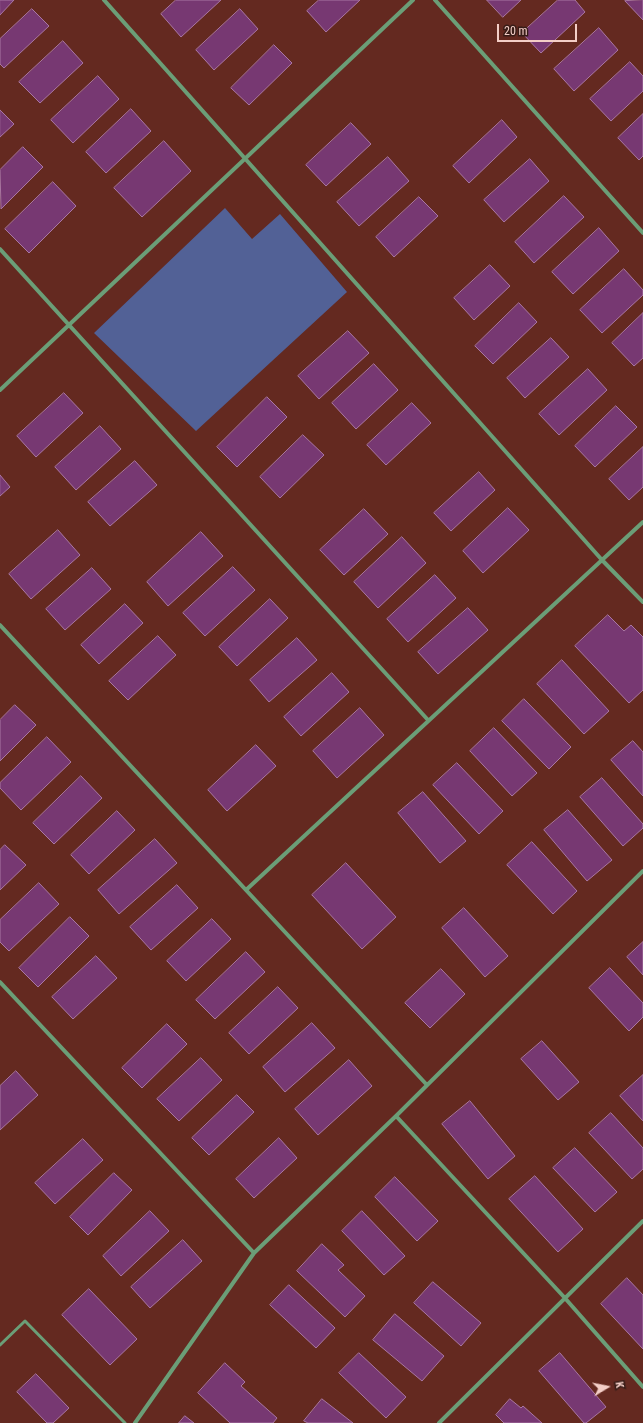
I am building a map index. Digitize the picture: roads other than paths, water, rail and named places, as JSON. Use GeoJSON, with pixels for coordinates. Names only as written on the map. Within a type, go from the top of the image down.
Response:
{"type":"FeatureCollection","features":[{"type":"Feature","properties":{"kind":"street"},"geometry":{"type":"LineString","coordinates":[[104,0],[602,560],[643,602]]}},
{"type":"Feature","properties":{"kind":"street"},"geometry":{"type":"LineString","coordinates":[[0,390],[68,324],[413,0]]}},
{"type":"Feature","properties":{"kind":"street"},"geometry":{"type":"LineString","coordinates":[[435,0],[643,234]]}},
{"type":"Feature","properties":{"kind":"street"},"geometry":{"type":"LineString","coordinates":[[0,249],[428,720]]}},
{"type":"Feature","properties":{"kind":"street"},"geometry":{"type":"LineString","coordinates":[[246,890],[643,522]]}},
{"type":"Feature","properties":{"kind":"street"},"geometry":{"type":"LineString","coordinates":[[0,625],[427,1085]]}},
{"type":"Feature","properties":{"kind":"street"},"geometry":{"type":"LineString","coordinates":[[135,1423],[254,1253],[396,1116],[643,871]]}},
{"type":"Feature","properties":{"kind":"street"},"geometry":{"type":"LineString","coordinates":[[0,982],[254,1253]]}},
{"type":"Feature","properties":{"kind":"street"},"geometry":{"type":"LineString","coordinates":[[396,1116],[564,1297],[643,1386]]}},
{"type":"Feature","properties":{"kind":"street"},"geometry":{"type":"LineString","coordinates":[[439,1423],[564,1297],[643,1221]]}},
{"type":"Feature","properties":{"kind":"lane"},"geometry":{"type":"LineString","coordinates":[[0,1345],[25,1321],[125,1423]]}}]}
